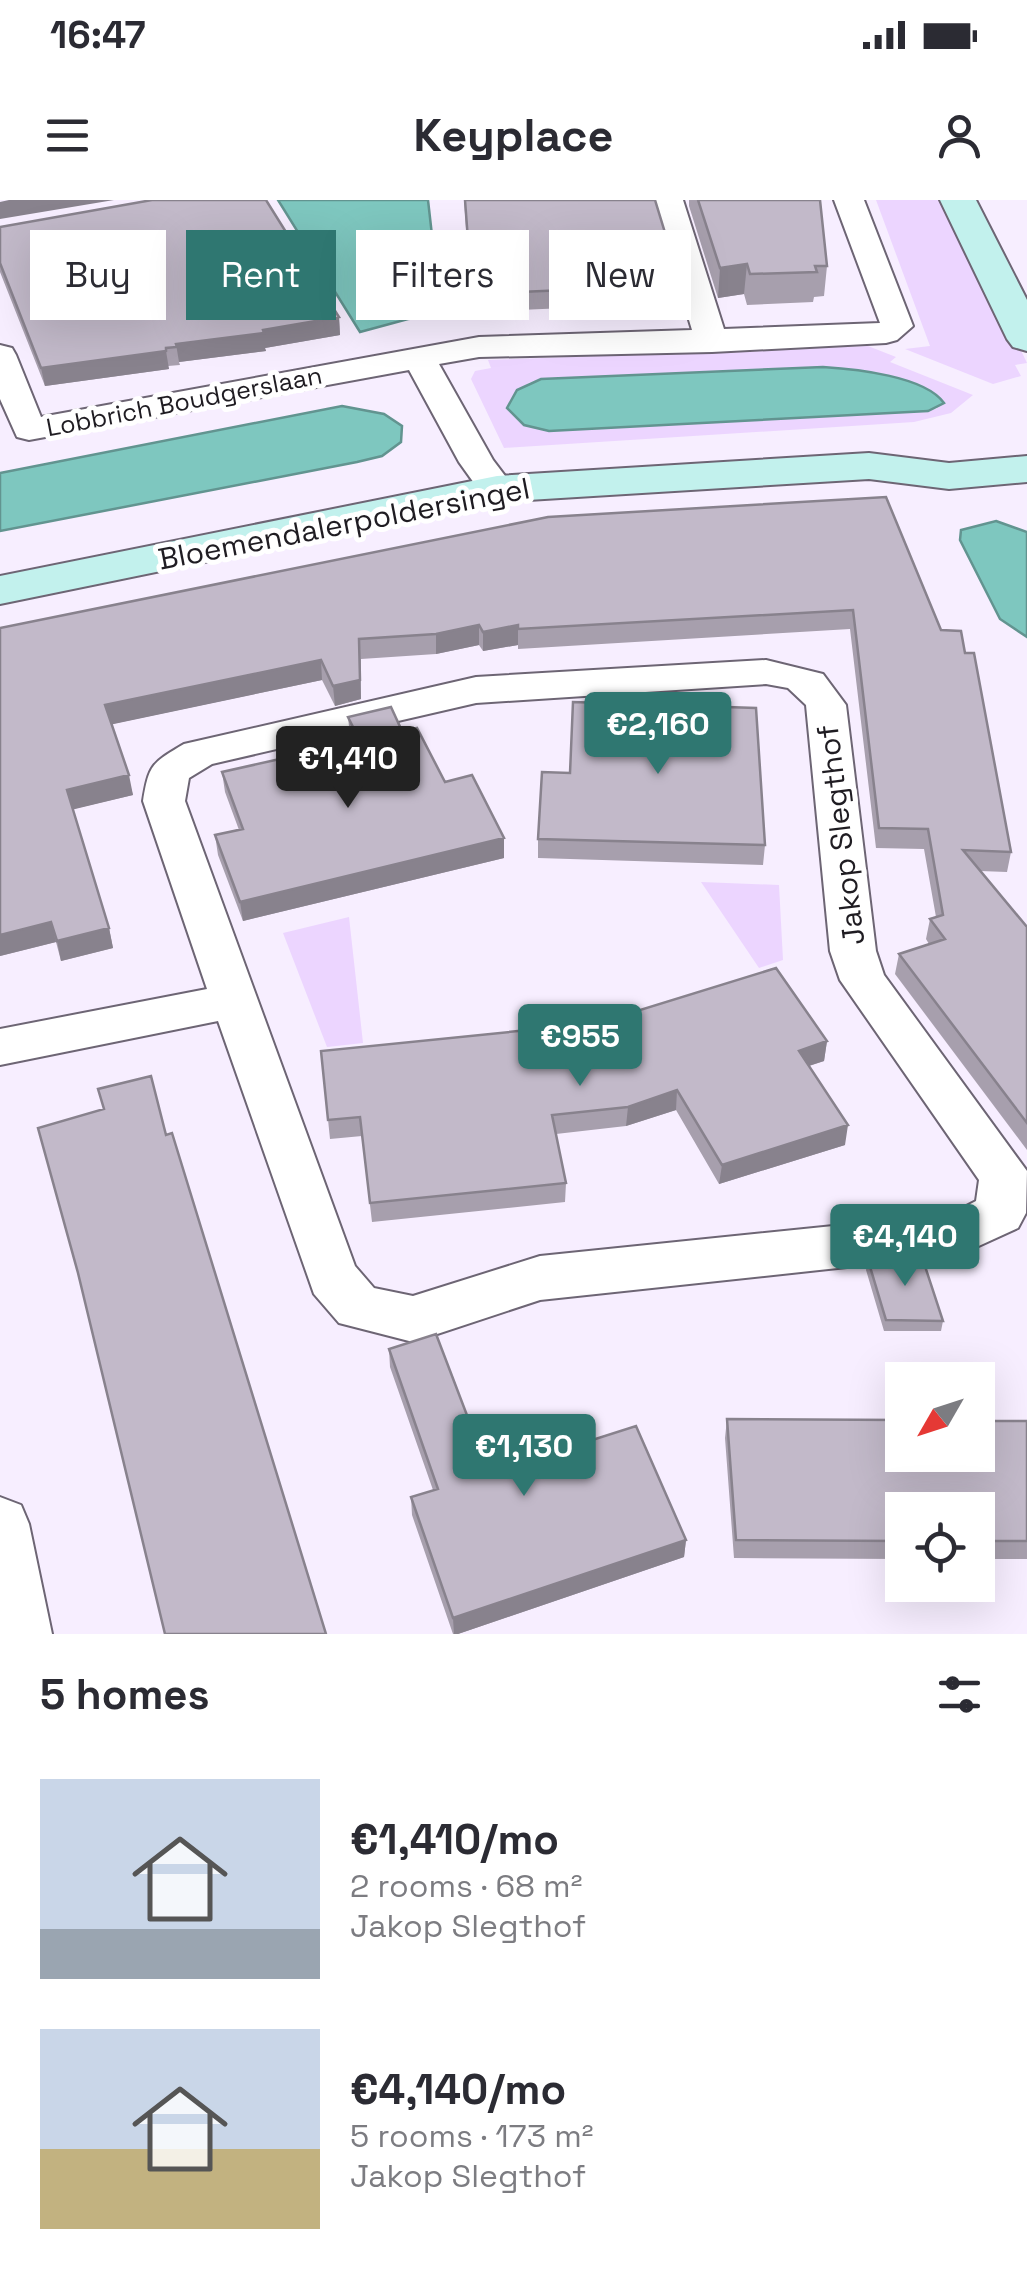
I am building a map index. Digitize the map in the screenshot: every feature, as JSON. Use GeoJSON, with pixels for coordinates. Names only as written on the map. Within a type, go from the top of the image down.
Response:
{"type":"FeatureCollection","features":[{"type":"Feature","properties":{"kind":"street"},"geometry":{"type":"LineString","coordinates":[[668,200],[712,342]]}},
{"type":"Feature","properties":{"kind":"street","name":"Lobbrich Boudgerslaan"},"geometry":{"type":"LineString","coordinates":[[0,355],[28,430],[479,347],[880,334],[897,326],[850,200]]}},
{"type":"Feature","properties":{"kind":"street"},"geometry":{"type":"LineString","coordinates":[[958,200],[1027,340]]}},
{"type":"Feature","properties":{"kind":"street"},"geometry":{"type":"LineString","coordinates":[[419,357],[477,462],[497,489]]}},
{"type":"Feature","properties":{"kind":"street","name":"Bloemendalerpoldersingel"},"geometry":{"type":"LineString","coordinates":[[870,466],[908,455],[1027,445]]}},
{"type":"Feature","properties":{"kind":"street","name":"Bloemendalerpoldersingel"},"geometry":{"type":"LineString","coordinates":[[0,590],[497,489],[870,466],[949,476],[1027,470]]}},
{"type":"Feature","properties":{"kind":"street","name":"Jakop Slegthof"},"geometry":{"type":"LineString","coordinates":[[766,672],[805,678],[820,690],[826,705],[852,951],[863,980],[1005,1177],[1000,1213],[959,1234],[540,1278],[413,1319],[358,1307],[334,1278],[237,1000],[164,801],[170,772],[199,754],[476,690],[766,672]]}},
{"type":"Feature","properties":{"kind":"street"},"geometry":{"type":"LineString","coordinates":[[0,1047],[237,1000]]}},
{"type":"Feature","properties":{"kind":"street"},"geometry":{"type":"LineString","coordinates":[[0,1524],[22,1634]]}},
{"type":"Feature","properties":{"kind":"shaded area"},"geometry":{"type":"Polygon","coordinates":[[[278,200],[428,200],[431,230],[356,230],[356,320],[404,320],[360,332],[336,293],[336,230],[297,230],[278,200]]]}},
{"type":"Feature","properties":{"kind":"shaded area"},"geometry":{"type":"Polygon","coordinates":[[[876,200],[949,200],[1027,363],[1015,365],[1021,376],[993,384],[905,349],[930,346],[876,200]]]}},
{"type":"Feature","properties":{"kind":"shaded area"},"geometry":{"type":"Polygon","coordinates":[[[868,346],[896,357],[890,362],[973,395],[951,413],[914,422],[504,448],[471,379],[475,371],[491,368],[488,360],[868,346]],[[823,367],[541,379],[528,383],[549,431],[937,409],[915,385],[871,372],[823,367]]]}},
{"type":"Feature","properties":{"kind":"shaded area"},"geometry":{"type":"Polygon","coordinates":[[[823,367],[906,380],[922,386],[944,403],[928,411],[549,431],[524,425],[507,408],[517,390],[541,379],[823,367]]]}},
{"type":"Feature","properties":{"kind":"shaded area"},"geometry":{"type":"Polygon","coordinates":[[[342,406],[384,414],[402,426],[401,442],[382,456],[357,462],[0,531],[0,473],[342,406]]]}},
{"type":"Feature","properties":{"kind":"shaded area"},"geometry":{"type":"Polygon","coordinates":[[[996,521],[1027,532],[1027,637],[1000,619],[960,540],[961,530],[996,521]]]}},
{"type":"Feature","properties":{"kind":"shaded area"},"geometry":{"type":"Polygon","coordinates":[[[701,882],[779,885],[783,960],[759,968],[701,882]]]}},
{"type":"Feature","properties":{"kind":"shaded area"},"geometry":{"type":"Polygon","coordinates":[[[349,917],[363,1043],[327,1047],[283,933],[349,917]]]}},
{"type":"Feature","properties":{"kind":"building"},"geometry":{"type":"Polygon","coordinates":[[[152,200],[266,200],[285,230],[186,230],[186,320],[321,320],[263,330],[264,333],[176,344],[177,347],[166,351],[41,368],[0,263],[0,227],[152,200]]]}},
{"type":"Feature","properties":{"kind":"building"},"geometry":{"type":"Polygon","coordinates":[[[465,200],[655,200],[664,230],[549,230],[549,291],[529,292],[529,230],[467,230],[465,200]]]}},
{"type":"Feature","properties":{"kind":"building"},"geometry":{"type":"Polygon","coordinates":[[[698,200],[820,200],[827,266],[815,266],[817,272],[750,274],[747,264],[720,268],[698,200]]]}},
{"type":"Feature","properties":{"kind":"building"},"geometry":{"type":"Polygon","coordinates":[[[886,497],[941,630],[961,631],[965,653],[974,653],[1011,852],[963,850],[1027,927],[1027,1123],[899,954],[945,939],[930,919],[943,915],[928,829],[879,828],[853,610],[518,629],[518,625],[483,632],[479,625],[436,634],[359,639],[360,680],[333,686],[321,660],[105,705],[129,775],[67,790],[109,928],[57,941],[51,922],[0,935],[0,628],[548,517],[886,497]]]}},
{"type":"Feature","properties":{"kind":"building"},"geometry":{"type":"Polygon","coordinates":[[[573,702],[756,708],[765,845],[538,839],[542,772],[570,773],[573,702]]]}},
{"type":"Feature","properties":{"kind":"building"},"geometry":{"type":"Polygon","coordinates":[[[391,707],[402,731],[417,728],[445,782],[472,775],[504,838],[240,902],[215,835],[243,829],[222,772],[360,741],[348,717],[391,707]]]}},
{"type":"Feature","properties":{"kind":"building"},"geometry":{"type":"Polygon","coordinates":[[[776,968],[827,1041],[799,1051],[848,1125],[722,1165],[677,1090],[628,1107],[552,1115],[566,1183],[370,1203],[360,1117],[328,1120],[321,1051],[598,1023],[776,968]]]}},
{"type":"Feature","properties":{"kind":"building"},"geometry":{"type":"Polygon","coordinates":[[[151,1076],[166,1135],[172,1133],[326,1634],[165,1634],[78,1273],[38,1128],[104,1109],[98,1089],[151,1076]]]}},
{"type":"Feature","properties":{"kind":"building"},"geometry":{"type":"Polygon","coordinates":[[[921,1254],[943,1321],[886,1320],[868,1260],[921,1254]]]}},
{"type":"Feature","properties":{"kind":"building"},"geometry":{"type":"Polygon","coordinates":[[[436,1334],[489,1473],[636,1426],[686,1540],[453,1618],[411,1497],[438,1489],[389,1349],[436,1334]]]}},
{"type":"Feature","properties":{"kind":"building"},"geometry":{"type":"Polygon","coordinates":[[[727,1419],[885,1420],[885,1472],[995,1472],[995,1421],[1027,1421],[1027,1541],[995,1541],[995,1492],[885,1492],[885,1541],[736,1540],[727,1419]]]}}]}
